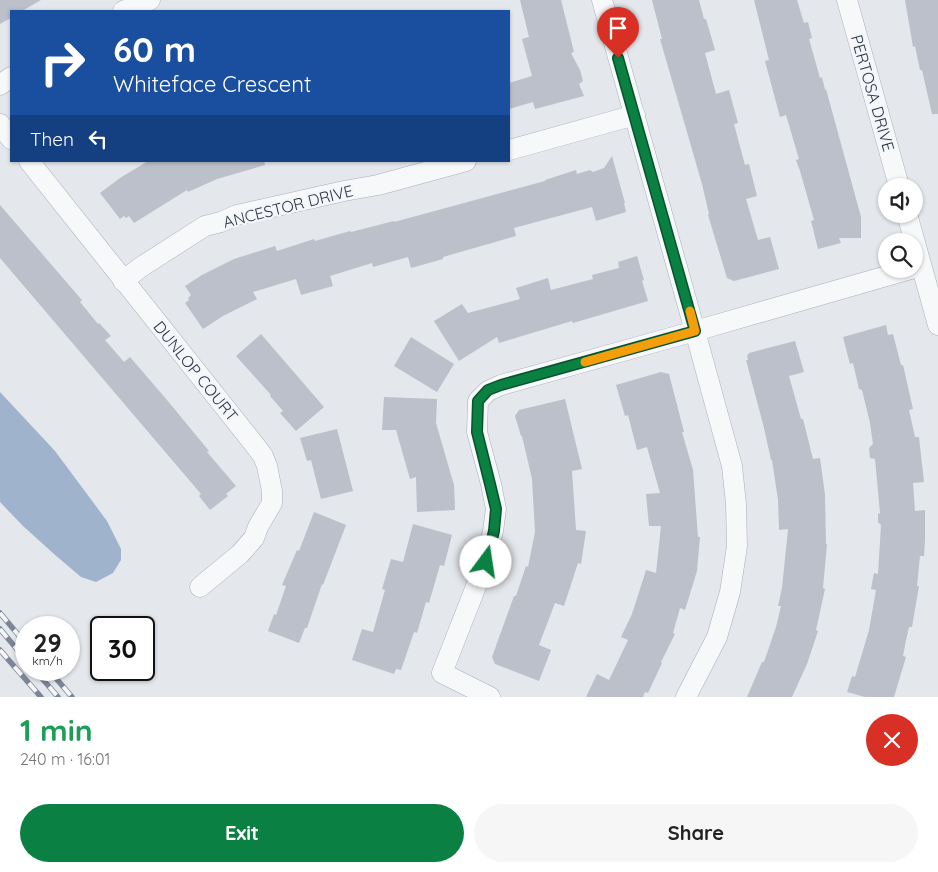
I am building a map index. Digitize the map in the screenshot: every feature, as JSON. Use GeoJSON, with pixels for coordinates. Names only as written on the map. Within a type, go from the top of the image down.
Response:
{"type":"FeatureCollection","features":[{"type":"Feature","properties":{"kind":"street"},"geometry":{"type":"LineString","coordinates":[[125,10],[150,0]]}},
{"type":"Feature","properties":{"kind":"street"},"geometry":{"type":"LineString","coordinates":[[602,0],[732,466],[736,504],[737,546],[730,592],[717,637],[686,697]]}},
{"type":"Feature","properties":{"kind":"street","name":"PERTOSA DRIVE"},"geometry":{"type":"LineString","coordinates":[[847,0],[897,178]]}},
{"type":"Feature","properties":{"kind":"street"},"geometry":{"type":"LineString","coordinates":[[510,150],[635,115]]}},
{"type":"Feature","properties":{"kind":"street"},"geometry":{"type":"LineString","coordinates":[[0,124],[10,138]]}},
{"type":"Feature","properties":{"kind":"street","name":"DUNLOP COURT"},"geometry":{"type":"LineString","coordinates":[[30,162],[254,444],[267,466],[272,490],[272,503],[254,538],[240,554],[200,587]]}},
{"type":"Feature","properties":{"kind":"street","name":"ANCESTOR DRIVE"},"geometry":{"type":"LineString","coordinates":[[123,281],[141,267],[205,226],[222,222],[237,215],[378,185],[462,162]]}},
{"type":"Feature","properties":{"kind":"street"},"geometry":{"type":"LineString","coordinates":[[923,273],[938,325]]}},
{"type":"Feature","properties":{"kind":"street"},"geometry":{"type":"LineString","coordinates":[[490,697],[442,672],[486,562],[494,531],[496,509],[477,432],[478,401],[488,390],[879,278]]}},
{"type":"Feature","properties":{"kind":"water"},"geometry":{"type":"Polygon","coordinates":[[[0,392],[55,451],[107,521],[121,549],[121,560],[113,573],[96,582],[81,577],[23,526],[0,502],[0,392]]]}},
{"type":"Feature","properties":{"kind":"building"},"geometry":{"type":"Polygon","coordinates":[[[0,0],[41,0],[24,10],[10,10],[10,19],[0,24],[0,0]]]}},
{"type":"Feature","properties":{"kind":"building"},"geometry":{"type":"Polygon","coordinates":[[[520,0],[561,0],[574,52],[571,53],[580,70],[583,81],[579,84],[584,96],[535,109],[533,102],[510,109],[510,83],[532,76],[522,39],[529,37],[520,0]]]}},
{"type":"Feature","properties":{"kind":"building"},"geometry":{"type":"Polygon","coordinates":[[[652,0],[699,0],[715,50],[705,53],[716,94],[729,90],[738,123],[734,124],[745,165],[749,164],[757,196],[746,199],[758,240],[770,237],[779,269],[734,281],[727,278],[660,39],[662,39],[652,0]]]}},
{"type":"Feature","properties":{"kind":"building"},"geometry":{"type":"Polygon","coordinates":[[[754,0],[797,0],[804,23],[808,22],[812,38],[809,39],[820,78],[822,77],[826,89],[861,217],[861,238],[839,238],[841,243],[818,249],[811,221],[814,220],[796,160],[799,159],[786,115],[780,117],[765,61],[769,60],[754,0]]]}},
{"type":"Feature","properties":{"kind":"building"},"geometry":{"type":"Polygon","coordinates":[[[905,0],[938,0],[938,114],[932,114],[922,70],[920,70],[915,46],[913,47],[905,0]]]}},
{"type":"Feature","properties":{"kind":"building"},"geometry":{"type":"Polygon","coordinates":[[[612,156],[626,212],[596,221],[592,207],[514,228],[516,236],[411,268],[408,257],[373,267],[372,263],[330,276],[333,286],[301,295],[296,279],[253,292],[257,299],[223,316],[203,329],[185,303],[191,295],[185,286],[234,259],[275,246],[277,251],[314,239],[315,241],[350,231],[394,222],[545,181],[576,170],[577,174],[590,170],[593,172],[604,168],[612,156]]]}},
{"type":"Feature","properties":{"kind":"building"},"geometry":{"type":"Polygon","coordinates":[[[146,162],[264,162],[265,165],[217,179],[188,192],[187,190],[134,223],[129,216],[126,218],[124,216],[120,219],[100,193],[146,162]]]}},
{"type":"Feature","properties":{"kind":"building"},"geometry":{"type":"Polygon","coordinates":[[[0,205],[82,300],[80,302],[98,324],[111,336],[105,340],[124,362],[130,357],[236,486],[226,494],[228,496],[210,510],[199,496],[201,494],[0,258],[0,205]]]}},
{"type":"Feature","properties":{"kind":"building"},"geometry":{"type":"Polygon","coordinates":[[[637,256],[648,301],[499,343],[497,337],[459,361],[434,321],[462,304],[468,313],[520,299],[516,288],[548,278],[551,290],[593,279],[592,275],[619,268],[618,262],[637,256]]]}},
{"type":"Feature","properties":{"kind":"building"},"geometry":{"type":"Polygon","coordinates":[[[886,325],[888,335],[893,334],[901,365],[903,365],[913,409],[909,410],[915,437],[919,437],[924,482],[913,483],[915,511],[925,510],[925,540],[924,556],[920,556],[917,586],[919,586],[912,627],[909,627],[903,656],[906,657],[894,697],[865,697],[847,692],[852,676],[855,677],[869,630],[876,590],[871,589],[874,573],[878,574],[881,525],[878,522],[878,514],[880,513],[875,459],[870,458],[869,448],[873,444],[870,423],[862,390],[859,389],[853,363],[850,364],[843,337],[886,325]]]}},
{"type":"Feature","properties":{"kind":"building"},"geometry":{"type":"Polygon","coordinates":[[[261,334],[324,407],[296,431],[280,413],[283,411],[271,395],[236,356],[261,334]]]}},
{"type":"Feature","properties":{"kind":"building"},"geometry":{"type":"Polygon","coordinates":[[[411,337],[454,364],[437,392],[394,366],[411,337]]]}},
{"type":"Feature","properties":{"kind":"building"},"geometry":{"type":"Polygon","coordinates":[[[795,341],[804,372],[789,376],[801,419],[803,419],[813,459],[820,458],[825,495],[827,544],[823,588],[825,589],[816,630],[818,631],[807,664],[792,697],[747,697],[762,662],[764,662],[776,627],[781,606],[778,606],[782,588],[788,529],[779,530],[778,500],[772,460],[746,360],[748,360],[747,355],[749,353],[795,341]]]}},
{"type":"Feature","properties":{"kind":"building"},"geometry":{"type":"Polygon","coordinates":[[[661,372],[669,374],[693,470],[698,537],[700,537],[697,571],[685,610],[680,608],[673,633],[675,634],[648,693],[645,692],[643,697],[586,697],[597,674],[609,680],[628,640],[621,637],[632,614],[646,570],[656,573],[661,526],[649,526],[646,494],[660,493],[647,447],[637,450],[628,415],[625,416],[616,385],[661,372]]]}},
{"type":"Feature","properties":{"kind":"building"},"geometry":{"type":"Polygon","coordinates":[[[384,397],[437,399],[436,423],[454,485],[455,510],[417,512],[416,477],[410,479],[396,430],[382,430],[384,397]]]}},
{"type":"Feature","properties":{"kind":"building"},"geometry":{"type":"Polygon","coordinates":[[[565,399],[582,469],[572,471],[576,530],[586,531],[581,564],[578,563],[564,606],[555,603],[539,645],[551,650],[539,681],[495,664],[492,657],[526,566],[528,567],[535,532],[532,479],[522,436],[515,416],[519,410],[565,399]]]}},
{"type":"Feature","properties":{"kind":"building"},"geometry":{"type":"Polygon","coordinates":[[[337,429],[353,491],[321,499],[311,460],[307,461],[300,438],[337,429]]]}},
{"type":"Feature","properties":{"kind":"building"},"geometry":{"type":"Polygon","coordinates":[[[314,512],[346,525],[322,584],[307,628],[305,628],[299,643],[268,631],[286,586],[282,585],[297,550],[299,551],[314,512]]]}},
{"type":"Feature","properties":{"kind":"building"},"geometry":{"type":"Polygon","coordinates":[[[413,524],[452,535],[444,566],[440,565],[429,603],[426,602],[417,633],[414,632],[401,670],[396,669],[394,674],[352,660],[362,629],[373,632],[385,590],[382,589],[391,559],[403,562],[413,524]]]}},
{"type":"Feature","properties":{"kind":"railway"},"geometry":{"type":"LineString","coordinates":[[0,613],[15,631]]}},
{"type":"Feature","properties":{"kind":"railway"},"geometry":{"type":"LineString","coordinates":[[0,629],[15,647]]}},
{"type":"Feature","properties":{"kind":"railway"},"geometry":{"type":"LineString","coordinates":[[0,650],[41,697]]}},
{"type":"Feature","properties":{"kind":"railway"},"geometry":{"type":"LineString","coordinates":[[44,681],[58,697]]}},
{"type":"Feature","properties":{"kind":"railway"},"geometry":{"type":"LineString","coordinates":[[58,681],[72,697]]}},
{"type":"Feature","properties":{"kind":"slow traffic"},"geometry":{"type":"LineString","coordinates":[[585,362],[695,331],[690,311]]}},
{"type":"Feature","properties":{"kind":"route"},"geometry":{"type":"LineString","coordinates":[[486,562],[494,531],[496,509],[477,432],[478,401],[488,390],[501,385],[695,331],[618,58]]}}]}
